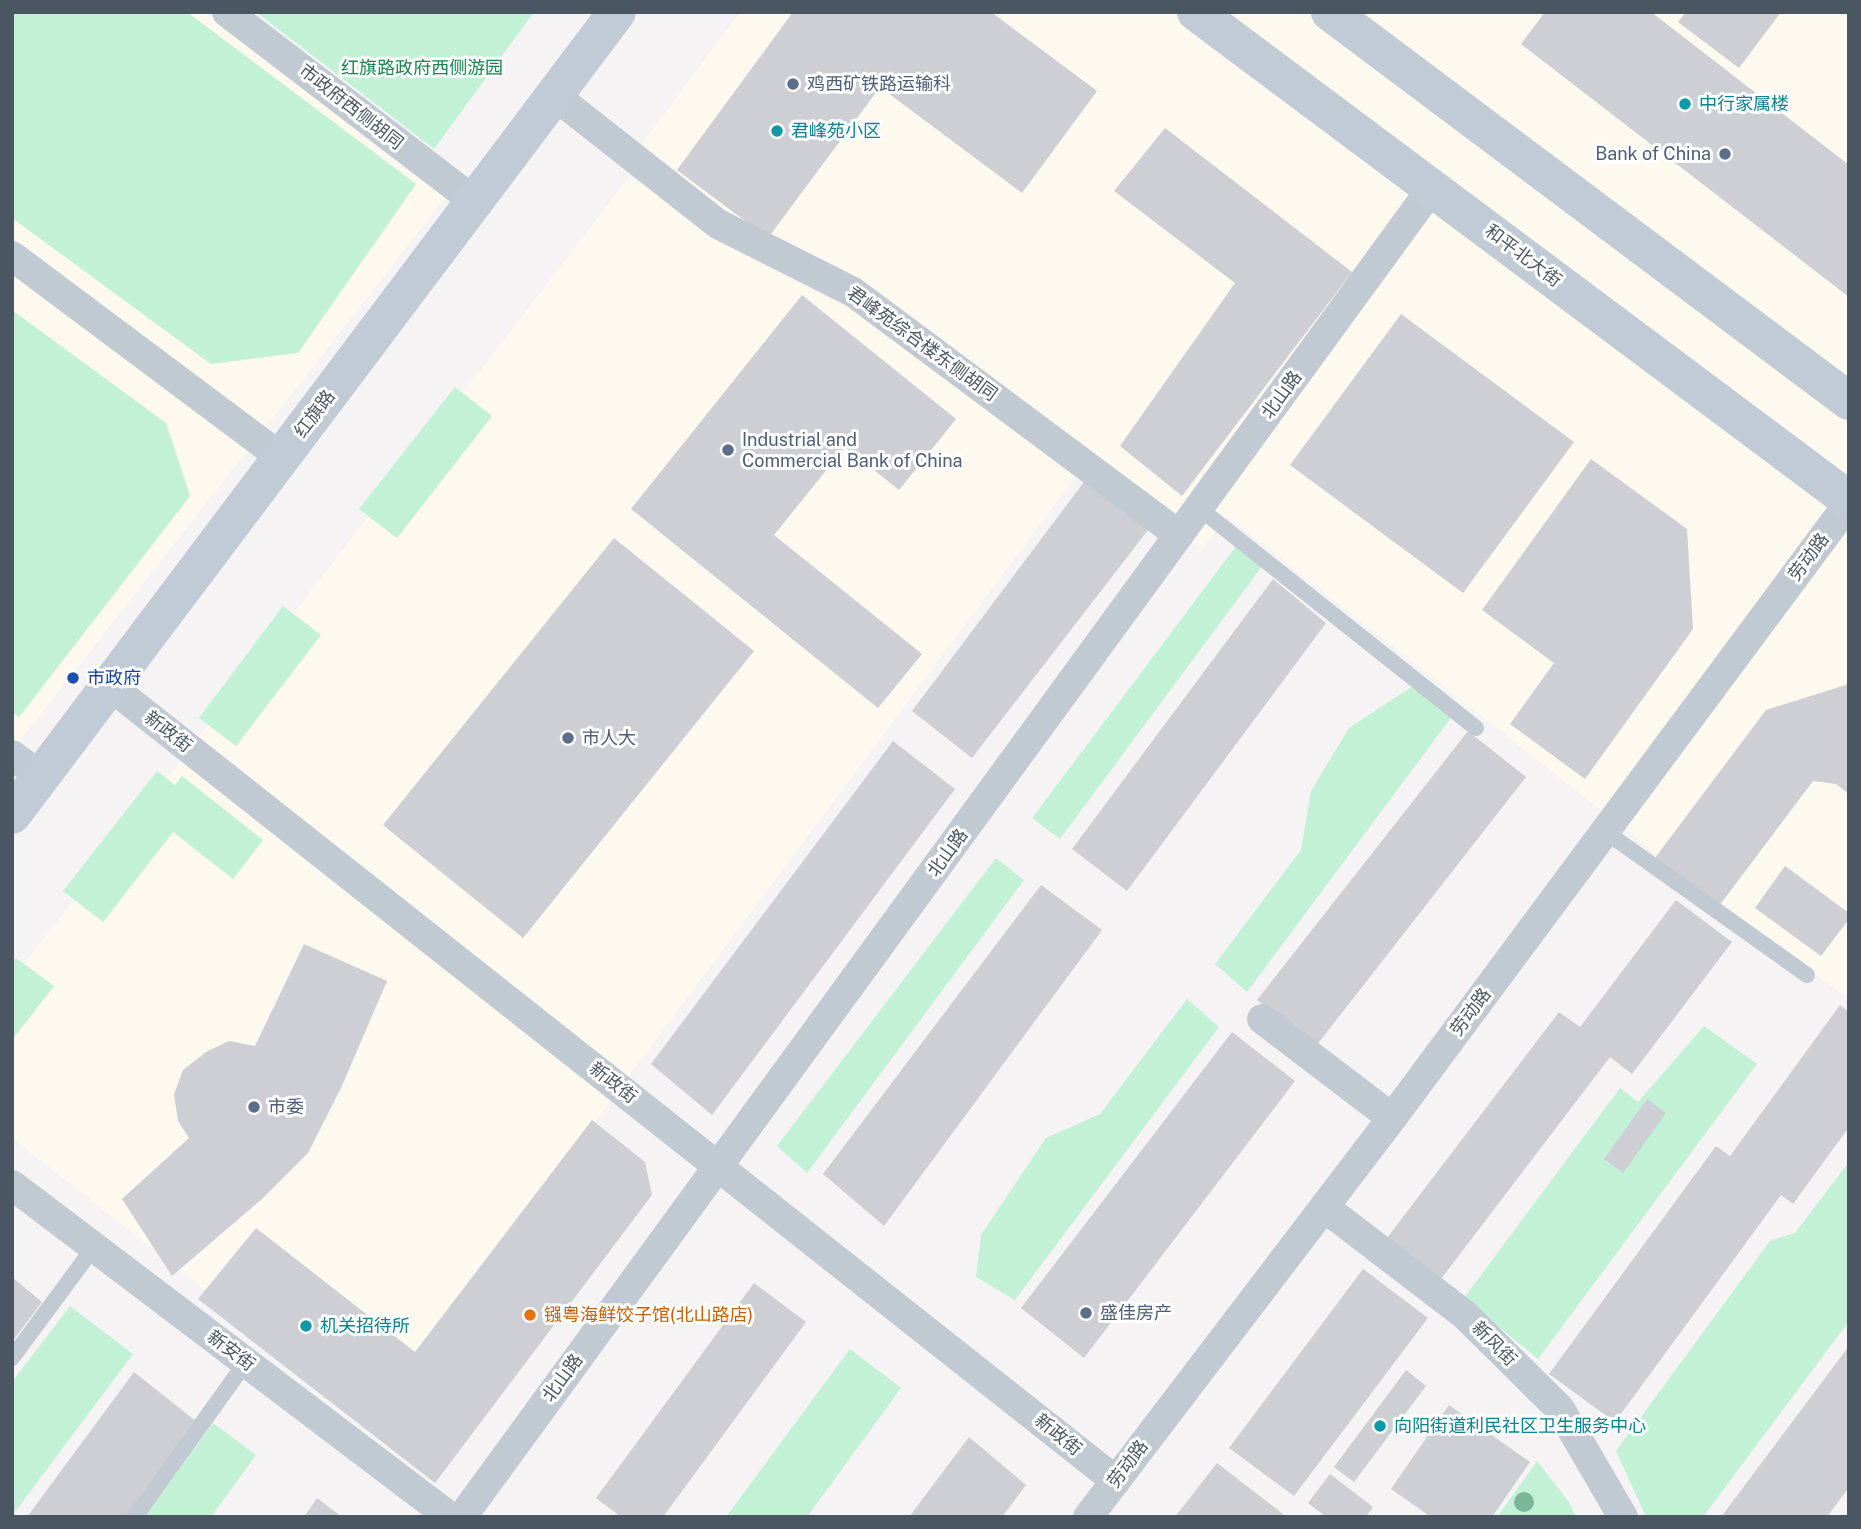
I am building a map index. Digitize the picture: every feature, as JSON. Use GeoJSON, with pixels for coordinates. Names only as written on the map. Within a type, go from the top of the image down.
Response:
{"type":"FeatureCollection","features":[{"type":"Feature","properties":{"kind":"main road","name":"红旗路"},"geometry":{"type":"LineString","coordinates":[[12,815],[27,766],[110,686],[617,12]]}},
{"type":"Feature","properties":{"kind":"main road","name":"和平北大街"},"geometry":{"type":"LineString","coordinates":[[1196,12],[1849,502]]}},
{"type":"Feature","properties":{"kind":"main road"},"geometry":{"type":"LineString","coordinates":[[1330,12],[1849,401]]}},
{"type":"Feature","properties":{"kind":"street","name":"市政府西侧胡同"},"geometry":{"type":"LineString","coordinates":[[228,12],[474,201]]}},
{"type":"Feature","properties":{"kind":"street","name":"君峰苑综合楼东侧胡同"},"geometry":{"type":"LineString","coordinates":[[554,95],[718,225],[853,292],[1179,535]]}},
{"type":"Feature","properties":{"kind":"street","name":"北山路"},"geometry":{"type":"LineString","coordinates":[[463,1517],[1432,188]]}},
{"type":"Feature","properties":{"kind":"street"},"geometry":{"type":"LineString","coordinates":[[12,256],[282,458]]}},
{"type":"Feature","properties":{"kind":"street","name":"劳动路"},"geometry":{"type":"LineString","coordinates":[[1088,1517],[1392,1118],[1849,502]]}},
{"type":"Feature","properties":{"kind":"street","name":"新政街"},"geometry":{"type":"LineString","coordinates":[[110,686],[1116,1481]]}},
{"type":"Feature","properties":{"kind":"street"},"geometry":{"type":"LineString","coordinates":[[1262,1019],[1392,1118]]}},
{"type":"Feature","properties":{"kind":"street","name":"新安街"},"geometry":{"type":"LineString","coordinates":[[12,1185],[450,1517]]}},
{"type":"Feature","properties":{"kind":"street","name":"新风街"},"geometry":{"type":"LineString","coordinates":[[1324,1207],[1465,1315],[1560,1409],[1623,1517]]}},
{"type":"Feature","properties":{"kind":"lane"},"geometry":{"type":"LineString","coordinates":[[1199,508],[1476,728]]}},
{"type":"Feature","properties":{"kind":"lane"},"geometry":{"type":"LineString","coordinates":[[1606,832],[1807,975]]}},
{"type":"Feature","properties":{"kind":"lane"},"geometry":{"type":"LineString","coordinates":[[12,1358],[94,1247]]}},
{"type":"Feature","properties":{"kind":"lane"},"geometry":{"type":"LineString","coordinates":[[135,1517],[246,1362]]}},
{"type":"Feature","properties":{"kind":"shaded area"},"geometry":{"type":"Polygon","coordinates":[[[12,12],[205,12],[446,197],[12,751],[12,12]]]}},
{"type":"Feature","properties":{"kind":"shaded area"},"geometry":{"type":"Polygon","coordinates":[[[740,12],[1849,12],[1849,991],[1845,996],[1738,918],[1227,516],[1202,550],[860,286],[730,221],[639,148],[740,12]]]}},
{"type":"Feature","properties":{"kind":"shaded area"},"geometry":{"type":"Polygon","coordinates":[[[629,177],[828,291],[1079,472],[372,1421],[12,1138],[12,980],[629,177]]]}},
{"type":"Feature","properties":{"kind":"green space"},"geometry":{"type":"Polygon","coordinates":[[[12,12],[187,12],[416,184],[298,353],[211,364],[12,218],[12,12]]]}},
{"type":"Feature","properties":{"kind":"green space","name":"红旗路政府西侧游园"},"geometry":{"type":"Polygon","coordinates":[[[256,12],[534,12],[434,149],[256,12]]]}},
{"type":"Feature","properties":{"kind":"green space"},"geometry":{"type":"Polygon","coordinates":[[[12,310],[166,423],[190,496],[19,717],[12,712],[12,310]]]}},
{"type":"Feature","properties":{"kind":"green space"},"geometry":{"type":"Polygon","coordinates":[[[455,387],[492,416],[397,538],[359,509],[455,387]]]}},
{"type":"Feature","properties":{"kind":"green space"},"geometry":{"type":"Polygon","coordinates":[[[1237,545],[1266,561],[1060,839],[1032,818],[1237,545]]]}},
{"type":"Feature","properties":{"kind":"green space"},"geometry":{"type":"Polygon","coordinates":[[[283,606],[321,635],[236,746],[199,718],[283,606]]]}},
{"type":"Feature","properties":{"kind":"green space"},"geometry":{"type":"Polygon","coordinates":[[[1413,686],[1453,715],[1247,992],[1215,964],[1301,850],[1311,791],[1349,728],[1413,686]]]}},
{"type":"Feature","properties":{"kind":"green space"},"geometry":{"type":"Polygon","coordinates":[[[157,771],[175,785],[182,776],[263,840],[233,879],[173,832],[103,922],[63,891],[157,771]]]}},
{"type":"Feature","properties":{"kind":"green space"},"geometry":{"type":"Polygon","coordinates":[[[996,858],[1024,880],[807,1173],[777,1146],[996,858]]]}},
{"type":"Feature","properties":{"kind":"green space"},"geometry":{"type":"Polygon","coordinates":[[[16,958],[54,986],[12,1040],[12,963],[16,958]]]}},
{"type":"Feature","properties":{"kind":"green space"},"geometry":{"type":"Polygon","coordinates":[[[1187,999],[1219,1027],[1015,1300],[976,1277],[981,1235],[1046,1138],[1100,1114],[1187,999]]]}},
{"type":"Feature","properties":{"kind":"green space"},"geometry":{"type":"Polygon","coordinates":[[[1704,1026],[1757,1064],[1538,1359],[1464,1298],[1620,1088],[1638,1102],[1704,1026]]]}},
{"type":"Feature","properties":{"kind":"green space"},"geometry":{"type":"Polygon","coordinates":[[[1849,1162],[1849,1321],[1703,1517],[1646,1517],[1616,1451],[1770,1241],[1795,1233],[1849,1162]]]}},
{"type":"Feature","properties":{"kind":"green space"},"geometry":{"type":"Polygon","coordinates":[[[70,1306],[133,1354],[12,1516],[12,1382],[70,1306]]]}},
{"type":"Feature","properties":{"kind":"green space"},"geometry":{"type":"Polygon","coordinates":[[[850,1349],[901,1388],[807,1517],[726,1517],[850,1349]]]}},
{"type":"Feature","properties":{"kind":"green space"},"geometry":{"type":"Polygon","coordinates":[[[213,1423],[256,1455],[211,1517],[145,1517],[213,1423]]]}},
{"type":"Feature","properties":{"kind":"green space"},"geometry":{"type":"Polygon","coordinates":[[[1537,1461],[1569,1502],[1576,1517],[1497,1517],[1537,1461]]]}},
{"type":"Feature","properties":{"kind":"building","name":"君峰苑小区"},"geometry":{"type":"Polygon","coordinates":[[[793,12],[991,12],[1097,91],[1022,193],[880,87],[768,238],[677,170],[793,12]]]}},
{"type":"Feature","properties":{"kind":"building","name":"中行家属楼"},"geometry":{"type":"Polygon","coordinates":[[[1545,12],[1651,12],[1849,165],[1849,297],[1521,44],[1545,12]]]}},
{"type":"Feature","properties":{"kind":"building"},"geometry":{"type":"Polygon","coordinates":[[[1686,12],[1781,12],[1739,68],[1678,22],[1686,12]]]}},
{"type":"Feature","properties":{"kind":"building"},"geometry":{"type":"Polygon","coordinates":[[[1165,128],[1352,272],[1182,496],[1120,446],[1235,283],[1114,191],[1165,128]]]}},
{"type":"Feature","properties":{"kind":"building"},"geometry":{"type":"Polygon","coordinates":[[[802,295],[956,419],[899,490],[845,447],[774,535],[922,654],[878,708],[631,509],[802,295]]]}},
{"type":"Feature","properties":{"kind":"building"},"geometry":{"type":"Polygon","coordinates":[[[1401,314],[1574,442],[1463,593],[1290,465],[1401,314]]]}},
{"type":"Feature","properties":{"kind":"building"},"geometry":{"type":"Polygon","coordinates":[[[1591,459],[1687,529],[1693,629],[1585,779],[1510,724],[1554,663],[1482,610],[1591,459]]]}},
{"type":"Feature","properties":{"kind":"building"},"geometry":{"type":"Polygon","coordinates":[[[1087,478],[1148,530],[972,758],[912,711],[1087,478]]]}},
{"type":"Feature","properties":{"kind":"building","name":"市人大"},"geometry":{"type":"Polygon","coordinates":[[[614,538],[754,651],[523,938],[383,825],[614,538]]]}},
{"type":"Feature","properties":{"kind":"building"},"geometry":{"type":"Polygon","coordinates":[[[1273,579],[1326,623],[1127,891],[1072,849],[1273,579]]]}},
{"type":"Feature","properties":{"kind":"building"},"geometry":{"type":"Polygon","coordinates":[[[1849,684],[1849,794],[1836,784],[1813,781],[1716,910],[1652,862],[1766,710],[1849,684]]]}},
{"type":"Feature","properties":{"kind":"building"},"geometry":{"type":"Polygon","coordinates":[[[1468,731],[1526,777],[1316,1046],[1257,1000],[1468,731]]]}},
{"type":"Feature","properties":{"kind":"building"},"geometry":{"type":"Polygon","coordinates":[[[893,741],[955,789],[712,1115],[651,1064],[893,741]]]}},
{"type":"Feature","properties":{"kind":"building"},"geometry":{"type":"Polygon","coordinates":[[[1785,866],[1849,913],[1849,919],[1821,956],[1755,908],[1785,866]]]}},
{"type":"Feature","properties":{"kind":"building"},"geometry":{"type":"Polygon","coordinates":[[[1041,885],[1102,930],[884,1226],[823,1174],[1041,885]]]}},
{"type":"Feature","properties":{"kind":"building"},"geometry":{"type":"Polygon","coordinates":[[[1676,900],[1732,942],[1632,1074],[1610,1057],[1441,1279],[1387,1238],[1559,1012],[1580,1027],[1676,900]]]}},
{"type":"Feature","properties":{"kind":"building","name":"市委"},"geometry":{"type":"Polygon","coordinates":[[[304,944],[387,981],[341,1088],[308,1153],[262,1199],[172,1276],[122,1199],[189,1138],[178,1121],[174,1094],[183,1070],[206,1052],[229,1041],[255,1046],[304,944]]]}},
{"type":"Feature","properties":{"kind":"building"},"geometry":{"type":"Polygon","coordinates":[[[1840,1005],[1849,1012],[1849,1127],[1793,1204],[1781,1195],[1615,1422],[1549,1374],[1716,1146],[1730,1156],[1840,1005]]]}},
{"type":"Feature","properties":{"kind":"building"},"geometry":{"type":"Polygon","coordinates":[[[1232,1032],[1295,1081],[1084,1358],[1021,1308],[1232,1032]]]}},
{"type":"Feature","properties":{"kind":"building"},"geometry":{"type":"Polygon","coordinates":[[[1647,1099],[1666,1113],[1623,1173],[1604,1159],[1647,1099]]]}},
{"type":"Feature","properties":{"kind":"building","name":"机关招待所"},"geometry":{"type":"Polygon","coordinates":[[[592,1120],[645,1162],[652,1195],[435,1483],[198,1299],[256,1228],[415,1352],[592,1120]]]}},
{"type":"Feature","properties":{"kind":"building"},"geometry":{"type":"Polygon","coordinates":[[[1363,1269],[1428,1318],[1294,1496],[1229,1448],[1363,1269]]]}},
{"type":"Feature","properties":{"kind":"building"},"geometry":{"type":"Polygon","coordinates":[[[12,1277],[42,1302],[12,1342],[12,1277]]]}},
{"type":"Feature","properties":{"kind":"building"},"geometry":{"type":"Polygon","coordinates":[[[754,1283],[806,1322],[663,1517],[621,1517],[596,1498],[754,1283]]]}},
{"type":"Feature","properties":{"kind":"building"},"geometry":{"type":"Polygon","coordinates":[[[1849,1346],[1849,1487],[1827,1517],[1721,1517],[1849,1346]]]}},
{"type":"Feature","properties":{"kind":"building","name":"向阳街道利民社区卫生服务中心"},"geometry":{"type":"Polygon","coordinates":[[[1406,1370],[1426,1386],[1354,1482],[1334,1467],[1406,1370]]]}},
{"type":"Feature","properties":{"kind":"building"},"geometry":{"type":"Polygon","coordinates":[[[134,1372],[197,1422],[128,1517],[27,1517],[134,1372]]]}},
{"type":"Feature","properties":{"kind":"building"},"geometry":{"type":"Polygon","coordinates":[[[1449,1405],[1530,1462],[1492,1517],[1431,1517],[1391,1489],[1449,1405]]]}},
{"type":"Feature","properties":{"kind":"building"},"geometry":{"type":"Polygon","coordinates":[[[969,1437],[1026,1485],[1002,1517],[909,1517],[969,1437]]]}},
{"type":"Feature","properties":{"kind":"building"},"geometry":{"type":"Polygon","coordinates":[[[1217,1463],[1283,1514],[1281,1517],[1175,1517],[1217,1463]]]}},
{"type":"Feature","properties":{"kind":"building"},"geometry":{"type":"Polygon","coordinates":[[[1330,1474],[1373,1507],[1366,1517],[1326,1517],[1308,1503],[1330,1474]]]}},
{"type":"Feature","properties":{"kind":"building"},"geometry":{"type":"Polygon","coordinates":[[[317,1498],[342,1517],[304,1517],[317,1498]]]}},
{"type":"Feature","properties":{"kind":"place","name":"鸡西矿铁路运输科"},"geometry":{"type":"Point","coordinates":[793,84]}},
{"type":"Feature","properties":{"kind":"place","name":"中行家属楼"},"geometry":{"type":"Point","coordinates":[1685,104]}},
{"type":"Feature","properties":{"kind":"place","name":"君峰苑小区"},"geometry":{"type":"Point","coordinates":[777,131]}},
{"type":"Feature","properties":{"kind":"place","name":"Bank of China"},"geometry":{"type":"Point","coordinates":[1725,154]}},
{"type":"Feature","properties":{"kind":"place","name":"Industrial and Commercial Bank of China"},"geometry":{"type":"Point","coordinates":[728,450]}},
{"type":"Feature","properties":{"kind":"place","name":"市政府"},"geometry":{"type":"Point","coordinates":[73,678]}},
{"type":"Feature","properties":{"kind":"place","name":"市人大"},"geometry":{"type":"Point","coordinates":[568,738]}},
{"type":"Feature","properties":{"kind":"place","name":"市委"},"geometry":{"type":"Point","coordinates":[254,1107]}},
{"type":"Feature","properties":{"kind":"place","name":"盛佳房产"},"geometry":{"type":"Point","coordinates":[1086,1313]}},
{"type":"Feature","properties":{"kind":"place","name":"镪粤海鲜饺子馆(北山路店)"},"geometry":{"type":"Point","coordinates":[530,1315]}},
{"type":"Feature","properties":{"kind":"place","name":"机关招待所"},"geometry":{"type":"Point","coordinates":[306,1326]}},
{"type":"Feature","properties":{"kind":"place","name":"向阳街道利民社区卫生服务中心"},"geometry":{"type":"Point","coordinates":[1380,1426]}}]}
